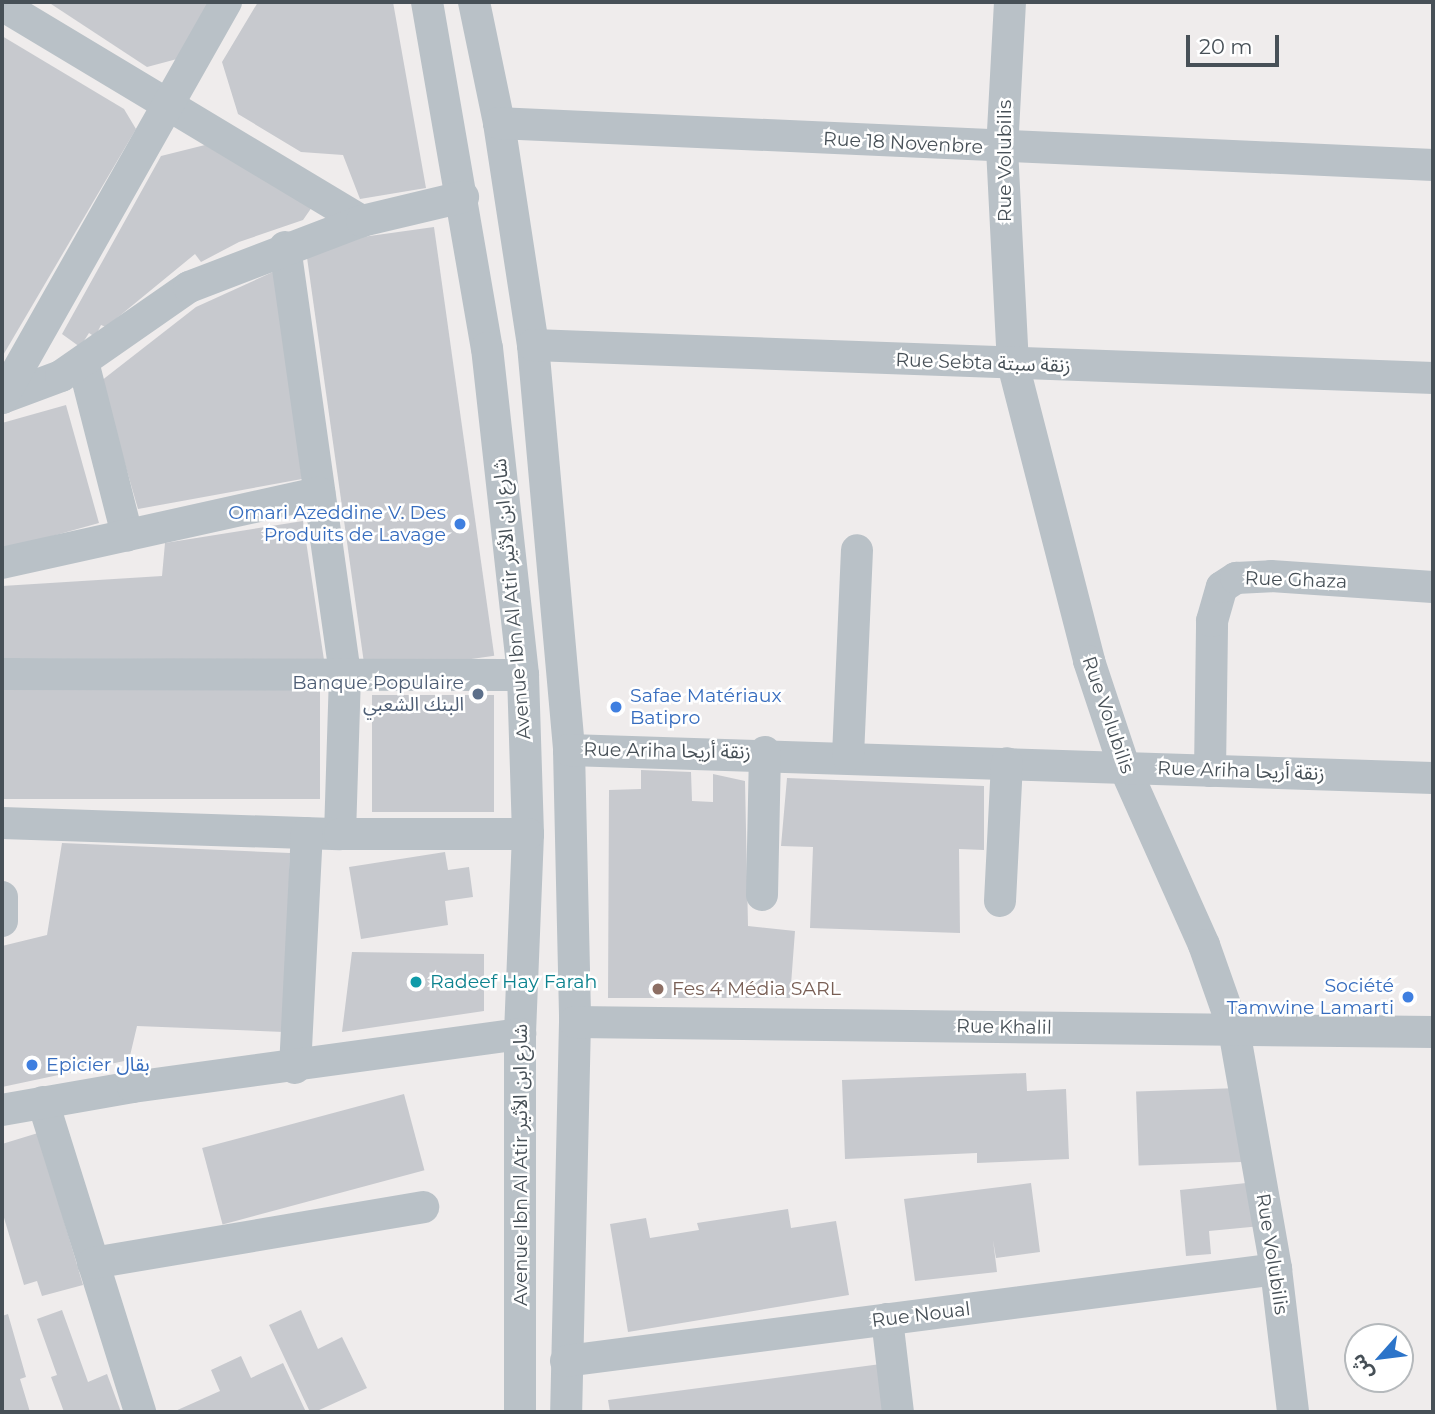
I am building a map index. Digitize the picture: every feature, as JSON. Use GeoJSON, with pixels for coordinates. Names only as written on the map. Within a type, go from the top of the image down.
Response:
{"type":"FeatureCollection","features":[{"type":"Feature","properties":{"kind":"street"},"geometry":{"type":"LineString","coordinates":[[2,398],[226,2]]}},
{"type":"Feature","properties":{"kind":"street","name":"Avenue Ibn Al Atir شارع ابن الأثير"},"geometry":{"type":"LineString","coordinates":[[427,2],[463,197],[487,348],[523,675],[528,834],[520,1034],[520,1412]]}},
{"type":"Feature","properties":{"kind":"street"},"geometry":{"type":"LineString","coordinates":[[474,2],[499,123],[533,345],[569,750],[575,1023],[566,1412]]}},
{"type":"Feature","properties":{"kind":"street","name":"Rue Volubilis"},"geometry":{"type":"LineString","coordinates":[[1010,2],[1002,148],[1013,364],[1089,661],[1124,766],[1203,945],[1234,1030],[1276,1269],[1293,1412]]}},
{"type":"Feature","properties":{"kind":"street"},"geometry":{"type":"LineString","coordinates":[[2,5],[362,220]]}},
{"type":"Feature","properties":{"kind":"street","name":"Rue 18 Novenbre"},"geometry":{"type":"LineString","coordinates":[[499,123],[1002,148],[1433,165]]}},
{"type":"Feature","properties":{"kind":"street"},"geometry":{"type":"LineString","coordinates":[[2,398],[61,376],[179,293],[285,247],[362,220],[463,197]]}},
{"type":"Feature","properties":{"kind":"street"},"geometry":{"type":"LineString","coordinates":[[285,247],[345,675],[340,834]]}},
{"type":"Feature","properties":{"kind":"street","name":"Rue Sebta زنقة سبتة"},"geometry":{"type":"LineString","coordinates":[[533,345],[1433,378]]}},
{"type":"Feature","properties":{"kind":"street"},"geometry":{"type":"LineString","coordinates":[[83,362],[127,535]]}},
{"type":"Feature","properties":{"kind":"street"},"geometry":{"type":"LineString","coordinates":[[2,563],[319,493]]}},
{"type":"Feature","properties":{"kind":"street"},"geometry":{"type":"LineString","coordinates":[[848,756],[857,550]]}},
{"type":"Feature","properties":{"kind":"street","name":"Rue Ghaza"},"geometry":{"type":"LineString","coordinates":[[1210,771],[1212,621],[1222,587],[1236,578],[1259,576],[1433,587]]}},
{"type":"Feature","properties":{"kind":"street"},"geometry":{"type":"LineString","coordinates":[[2,674],[523,675]]}},
{"type":"Feature","properties":{"kind":"street","name":"Rue Ariha زنقة أريحا"},"geometry":{"type":"LineString","coordinates":[[569,750],[765,752],[1433,778]]}},
{"type":"Feature","properties":{"kind":"street"},"geometry":{"type":"LineString","coordinates":[[762,895],[765,752]]}},
{"type":"Feature","properties":{"kind":"street"},"geometry":{"type":"LineString","coordinates":[[1000,901],[1007,763]]}},
{"type":"Feature","properties":{"kind":"street"},"geometry":{"type":"LineString","coordinates":[[2,823],[340,834],[528,834]]}},
{"type":"Feature","properties":{"kind":"street"},"geometry":{"type":"LineString","coordinates":[[295,1068],[307,833]]}},
{"type":"Feature","properties":{"kind":"street"},"geometry":{"type":"LineString","coordinates":[[2,897],[2,922]]}},
{"type":"Feature","properties":{"kind":"street","name":"Rue Khalil"},"geometry":{"type":"LineString","coordinates":[[575,1023],[1433,1032]]}},
{"type":"Feature","properties":{"kind":"street"},"geometry":{"type":"LineString","coordinates":[[2,1110],[520,1034]]}},
{"type":"Feature","properties":{"kind":"street"},"geometry":{"type":"LineString","coordinates":[[43,1102],[140,1412]]}},
{"type":"Feature","properties":{"kind":"street"},"geometry":{"type":"LineString","coordinates":[[93,1263],[423,1207]]}},
{"type":"Feature","properties":{"kind":"street","name":"Rue Noual"},"geometry":{"type":"LineString","coordinates":[[566,1361],[1276,1269]]}},
{"type":"Feature","properties":{"kind":"street"},"geometry":{"type":"LineString","coordinates":[[887,1319],[898,1412]]}},
{"type":"Feature","properties":{"kind":"building"},"geometry":{"type":"Polygon","coordinates":[[[48,2],[210,2],[177,59],[147,67],[48,2]]]}},
{"type":"Feature","properties":{"kind":"building"},"geometry":{"type":"Polygon","coordinates":[[[258,2],[393,2],[426,188],[360,199],[343,155],[301,152],[238,114],[222,62],[258,2]]]}},
{"type":"Feature","properties":{"kind":"building"},"geometry":{"type":"Polygon","coordinates":[[[2,36],[124,109],[136,129],[2,357],[2,36]]]}},
{"type":"Feature","properties":{"kind":"building"},"geometry":{"type":"Polygon","coordinates":[[[205,145],[312,207],[303,220],[239,242],[201,262],[195,254],[106,327],[101,325],[95,337],[89,333],[80,347],[62,334],[161,156],[205,145]]]}},
{"type":"Feature","properties":{"kind":"building"},"geometry":{"type":"Polygon","coordinates":[[[434,227],[494,656],[366,674],[305,245],[434,227]]]}},
{"type":"Feature","properties":{"kind":"building"},"geometry":{"type":"Polygon","coordinates":[[[275,271],[302,479],[138,509],[101,381],[196,307],[275,271]]]}},
{"type":"Feature","properties":{"kind":"building"},"geometry":{"type":"Polygon","coordinates":[[[66,405],[99,523],[2,550],[2,423],[66,405]]]}},
{"type":"Feature","properties":{"kind":"building"},"geometry":{"type":"Polygon","coordinates":[[[303,521],[324,660],[2,658],[2,586],[162,576],[165,543],[303,521]]]}},
{"type":"Feature","properties":{"kind":"building"},"geometry":{"type":"Polygon","coordinates":[[[2,687],[320,687],[320,799],[2,799],[2,687]]]}},
{"type":"Feature","properties":{"kind":"building"},"geometry":{"type":"Polygon","coordinates":[[[372,695],[494,695],[494,812],[372,812],[372,695]]]}},
{"type":"Feature","properties":{"kind":"building"},"geometry":{"type":"Polygon","coordinates":[[[641,770],[691,772],[692,801],[713,802],[713,774],[745,781],[748,926],[795,931],[790,998],[608,998],[609,790],[641,789],[641,770]]]}},
{"type":"Feature","properties":{"kind":"building"},"geometry":{"type":"Polygon","coordinates":[[[787,778],[984,786],[984,850],[959,849],[960,933],[810,928],[813,847],[781,846],[787,778]]]}},
{"type":"Feature","properties":{"kind":"building"},"geometry":{"type":"Polygon","coordinates":[[[62,843],[290,853],[284,1032],[137,1026],[129,1060],[2,1087],[2,946],[47,935],[62,843]]]}},
{"type":"Feature","properties":{"kind":"building"},"geometry":{"type":"Polygon","coordinates":[[[445,852],[448,870],[469,867],[473,897],[445,901],[448,925],[361,939],[349,867],[445,852]]]}},
{"type":"Feature","properties":{"kind":"building","name":"Radeef Hay Farah"},"geometry":{"type":"Polygon","coordinates":[[[352,952],[484,954],[484,1011],[342,1032],[352,952]]]}},
{"type":"Feature","properties":{"kind":"building"},"geometry":{"type":"Polygon","coordinates":[[[1026,1073],[1027,1091],[1066,1089],[1069,1159],[977,1163],[977,1153],[845,1159],[842,1080],[1026,1073]]]}},
{"type":"Feature","properties":{"kind":"building"},"geometry":{"type":"Polygon","coordinates":[[[1239,1088],[1242,1162],[1139,1166],[1136,1092],[1239,1088]]]}},
{"type":"Feature","properties":{"kind":"building"},"geometry":{"type":"Polygon","coordinates":[[[404,1094],[424,1170],[223,1224],[202,1148],[404,1094]]]}},
{"type":"Feature","properties":{"kind":"building"},"geometry":{"type":"Polygon","coordinates":[[[38,1133],[83,1285],[42,1296],[37,1281],[24,1285],[2,1211],[2,1144],[38,1133]]]}},
{"type":"Feature","properties":{"kind":"building"},"geometry":{"type":"Polygon","coordinates":[[[1256,1182],[1261,1226],[1209,1231],[1211,1254],[1186,1256],[1180,1190],[1256,1182]]]}},
{"type":"Feature","properties":{"kind":"building"},"geometry":{"type":"Polygon","coordinates":[[[1031,1183],[1040,1252],[996,1258],[993,1240],[997,1272],[915,1281],[904,1199],[1031,1183]]]}},
{"type":"Feature","properties":{"kind":"building"},"geometry":{"type":"Polygon","coordinates":[[[788,1209],[791,1228],[836,1221],[849,1295],[628,1332],[610,1224],[646,1218],[650,1238],[699,1230],[697,1223],[788,1209]]]}},
{"type":"Feature","properties":{"kind":"building"},"geometry":{"type":"Polygon","coordinates":[[[62,1310],[88,1382],[107,1374],[121,1412],[64,1412],[51,1377],[57,1375],[37,1319],[62,1310]]]}},
{"type":"Feature","properties":{"kind":"building"},"geometry":{"type":"Polygon","coordinates":[[[301,1310],[318,1349],[342,1337],[367,1388],[315,1412],[310,1412],[269,1325],[301,1310]]]}},
{"type":"Feature","properties":{"kind":"building"},"geometry":{"type":"Polygon","coordinates":[[[8,1314],[26,1377],[20,1379],[30,1412],[2,1412],[2,1316],[8,1314]]]}},
{"type":"Feature","properties":{"kind":"building"},"geometry":{"type":"Polygon","coordinates":[[[241,1356],[251,1378],[283,1363],[306,1412],[173,1412],[220,1391],[211,1370],[241,1356]]]}},
{"type":"Feature","properties":{"kind":"building"},"geometry":{"type":"Polygon","coordinates":[[[881,1364],[888,1412],[610,1412],[608,1400],[881,1364]]]}},
{"type":"Feature","properties":{"kind":"place","name":"Omari Azeddine V. Des Produits de Lavage"},"geometry":{"type":"Point","coordinates":[460,524]}},
{"type":"Feature","properties":{"kind":"place","name":"Banque Populaire البنك الشعبي"},"geometry":{"type":"Point","coordinates":[478,694]}},
{"type":"Feature","properties":{"kind":"place","name":"Safae Matériaux Batipro"},"geometry":{"type":"Point","coordinates":[616,707]}},
{"type":"Feature","properties":{"kind":"place","name":"Radeef Hay Farah"},"geometry":{"type":"Point","coordinates":[416,982]}},
{"type":"Feature","properties":{"kind":"place","name":"Fes 4 Média SARL"},"geometry":{"type":"Point","coordinates":[658,989]}},
{"type":"Feature","properties":{"kind":"place","name":"Société Tamwine Lamarti"},"geometry":{"type":"Point","coordinates":[1408,997]}},
{"type":"Feature","properties":{"kind":"place","name":"Epicier بقال"},"geometry":{"type":"Point","coordinates":[32,1065]}}]}
